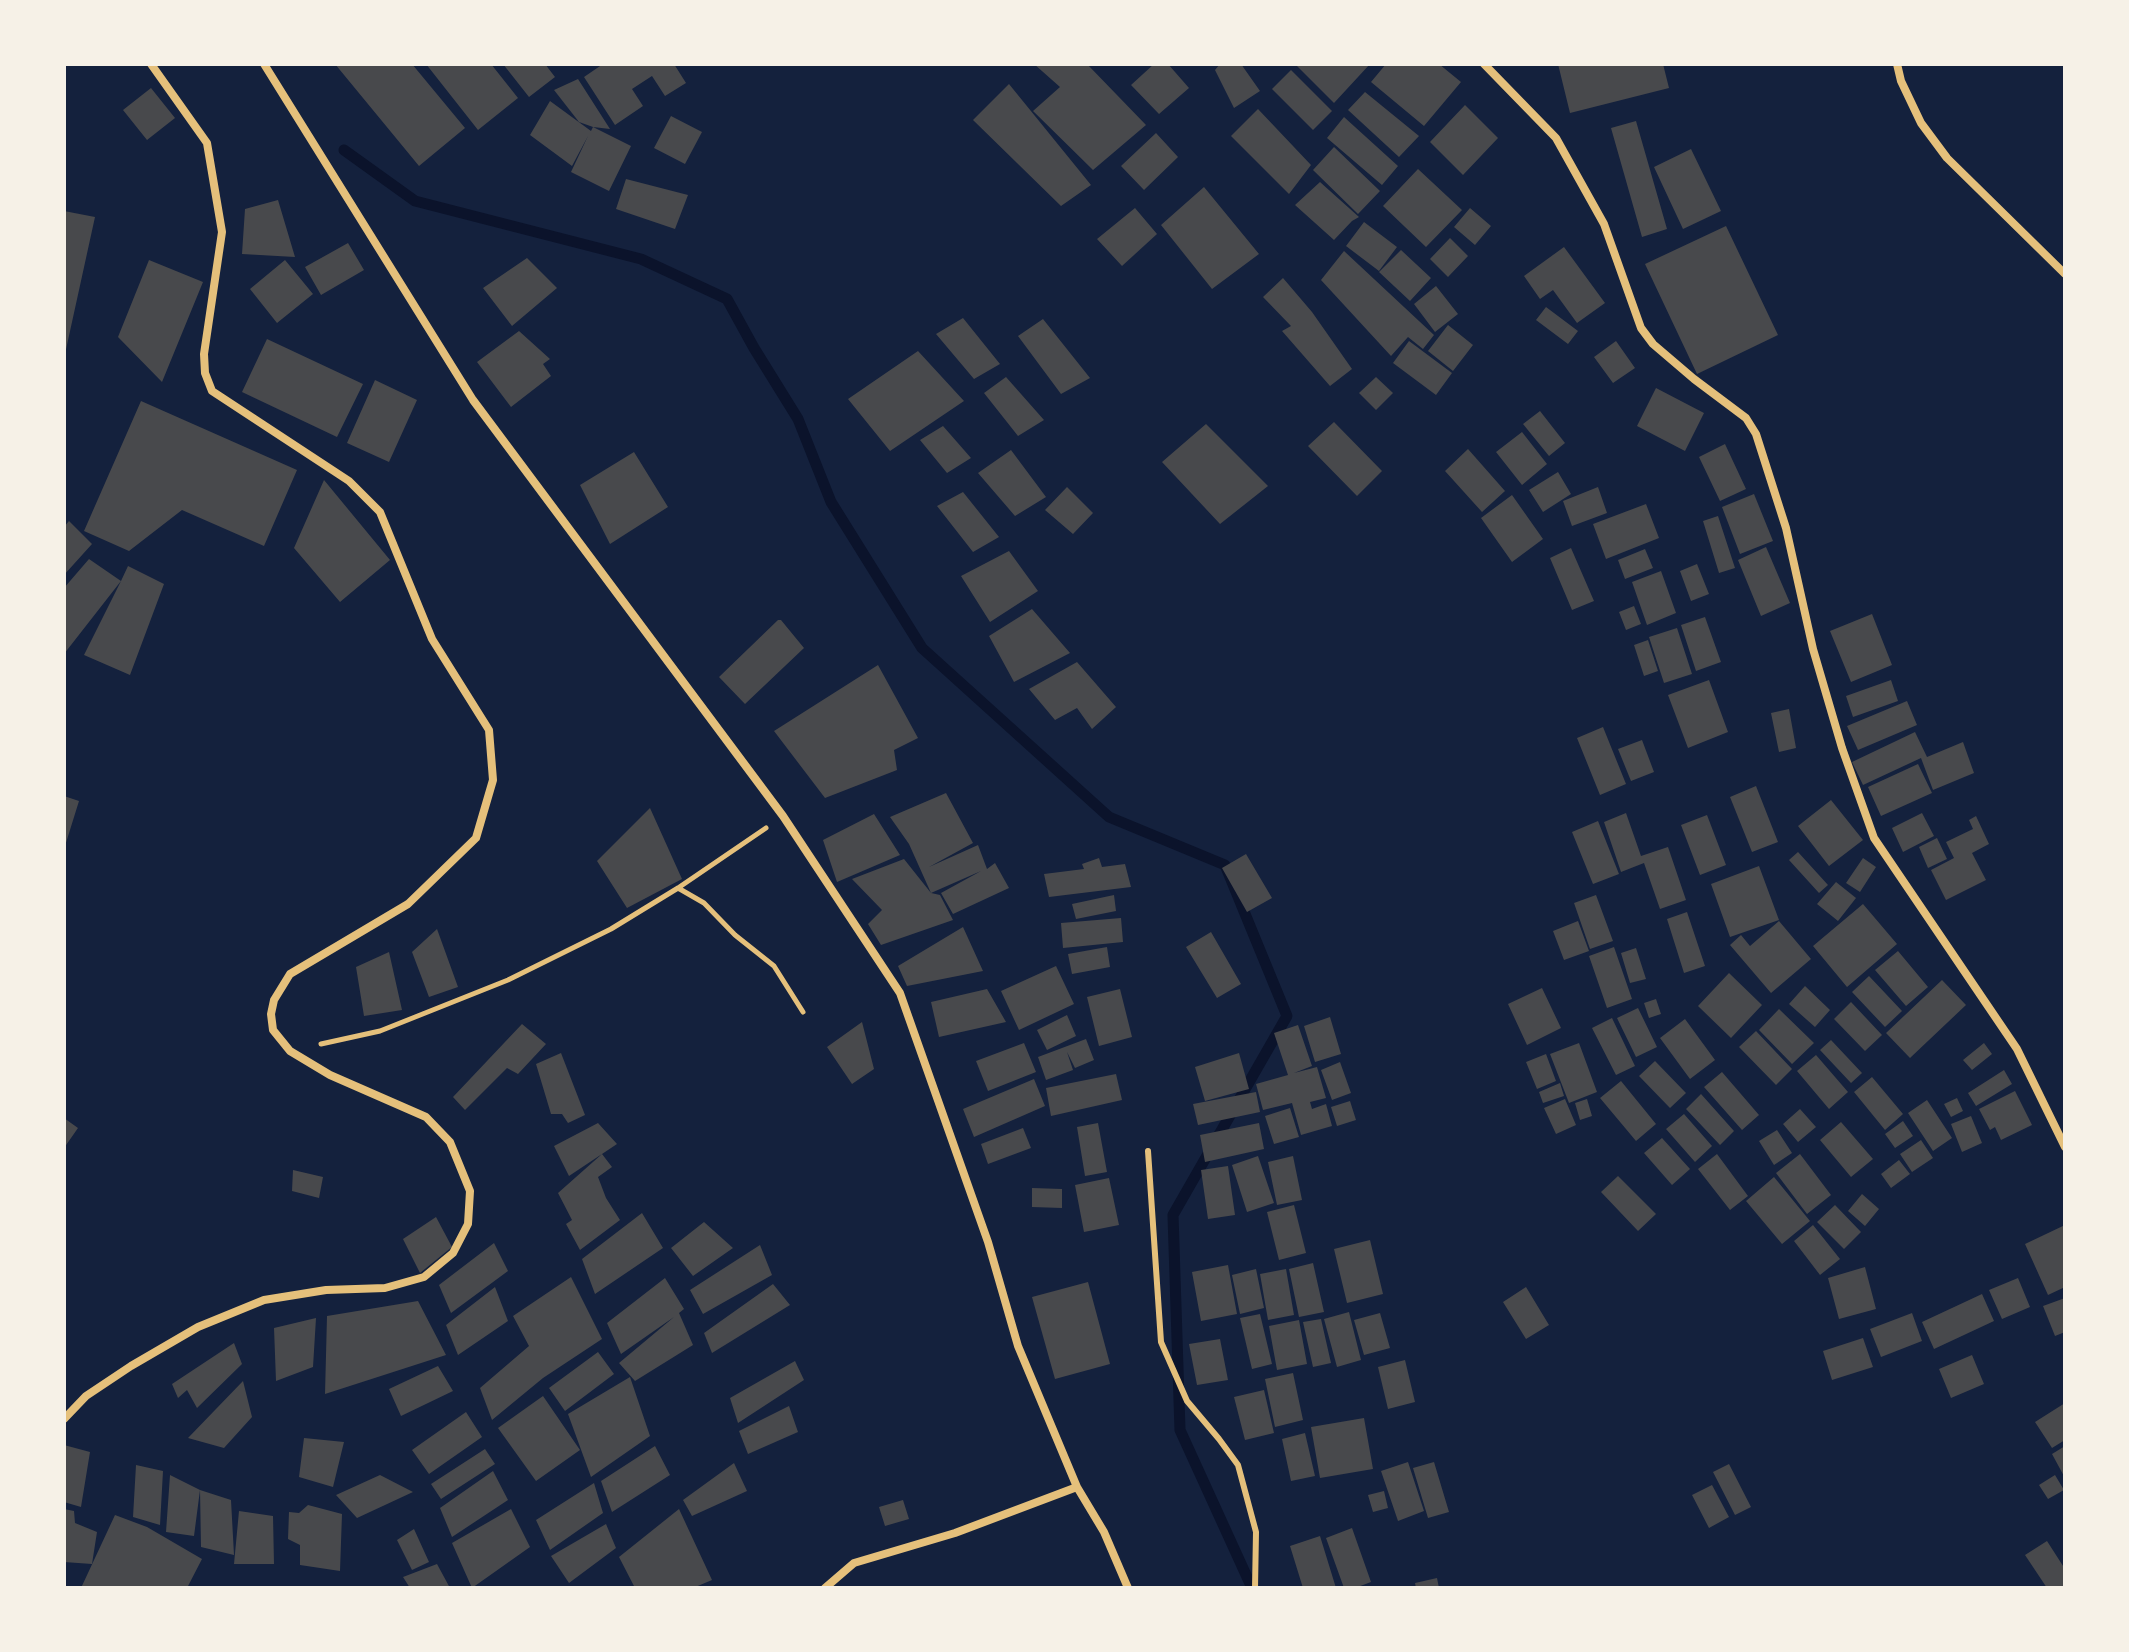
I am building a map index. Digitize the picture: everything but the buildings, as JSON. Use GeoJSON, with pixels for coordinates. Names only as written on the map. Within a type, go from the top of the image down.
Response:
{"type":"FeatureCollection","features":[{"type":"Feature","properties":{"kind":"street"},"geometry":{"type":"LineString","coordinates":[[64,1419],[86,1396],[131,1366],[198,1327],[264,1300],[326,1290],[385,1288],[424,1277],[453,1253],[468,1224],[470,1191],[450,1142],[426,1117],[330,1075],[290,1051],[273,1030],[271,1014],[274,1000],[290,974],[408,904],[476,838],[493,780],[489,730],[432,639],[380,512],[349,481],[212,391],[205,373],[204,354],[222,232],[207,143],[151,64]]}},
{"type":"Feature","properties":{"kind":"street"},"geometry":{"type":"LineString","coordinates":[[264,64],[473,400],[783,816],[900,993],[988,1242],[1018,1346],[1077,1487],[1104,1532],[1128,1588]]}},
{"type":"Feature","properties":{"kind":"street"},"geometry":{"type":"LineString","coordinates":[[1484,64],[1556,138],[1604,224],[1646,336],[1694,379],[1746,418],[1756,434],[1786,528],[1813,649],[1874,838],[2017,1049],[2065,1147]]}},
{"type":"Feature","properties":{"kind":"street"},"geometry":{"type":"LineString","coordinates":[[1897,64],[1901,81],[1921,123],[1947,158],[2065,274]]}},
{"type":"Feature","properties":{"kind":"street"},"geometry":{"type":"LineString","coordinates":[[825,1588],[854,1563],[955,1533],[1077,1487]]}},
{"type":"Feature","properties":{"kind":"lane"},"geometry":{"type":"LineString","coordinates":[[1148,1151],[1161,1342],[1187,1401],[1238,1465],[1256,1532],[1255,1588]]}},
{"type":"Feature","properties":{"kind":"path"},"geometry":{"type":"LineString","coordinates":[[290,1051],[380,1031],[508,980],[611,929],[678,888],[783,816]]}},
{"type":"Feature","properties":{"kind":"path"},"geometry":{"type":"LineString","coordinates":[[678,888],[704,903],[735,935],[774,966],[803,1012]]}},
{"type":"Feature","properties":{"kind":"waterway"},"geometry":{"type":"LineString","coordinates":[[344,150],[415,201],[641,259],[727,299],[798,419],[831,502],[922,648],[1109,817],[1225,865],[1287,1016],[1173,1215],[1180,1430],[1252,1588]]}}]}
